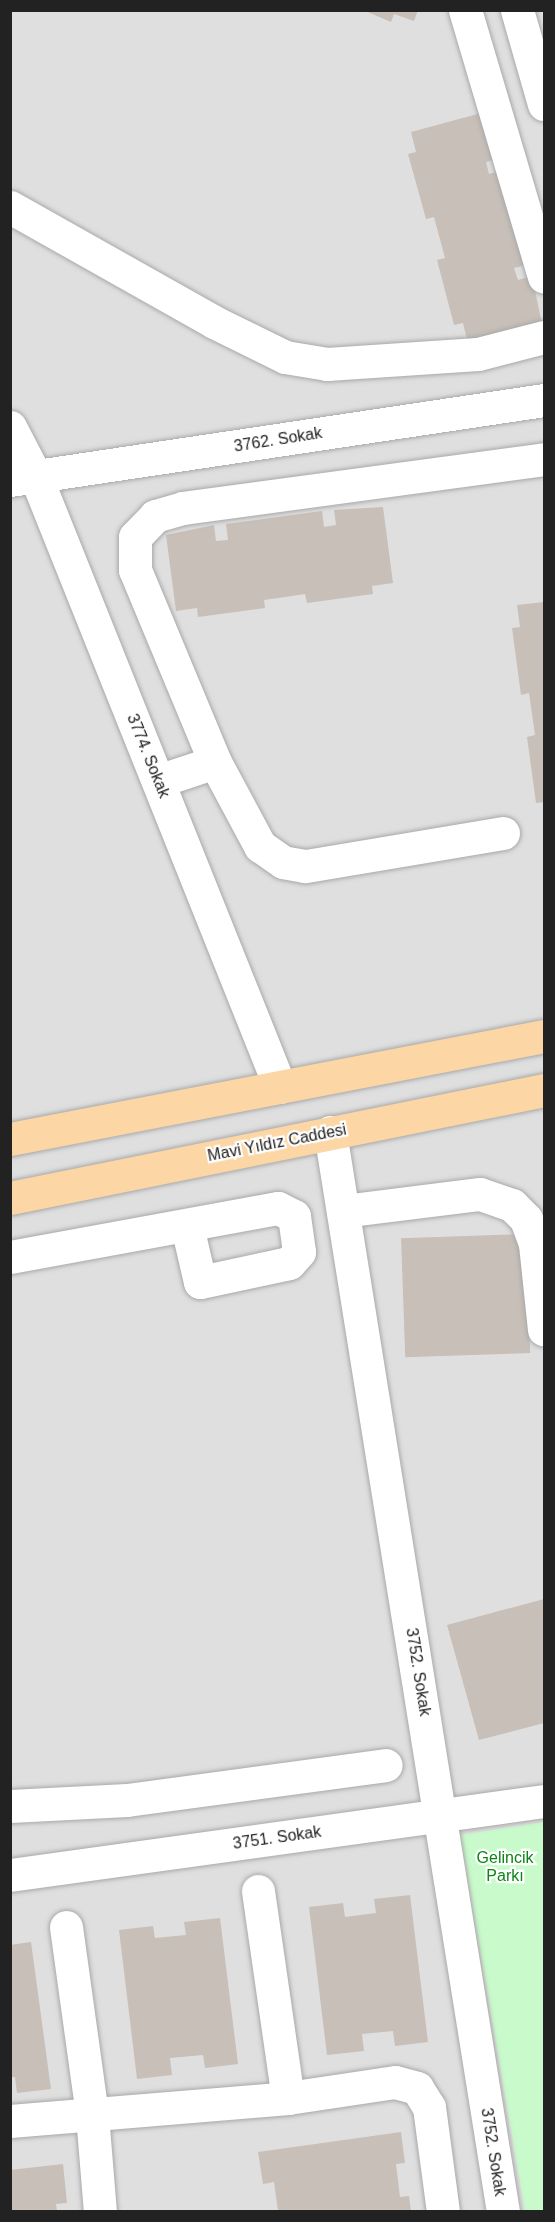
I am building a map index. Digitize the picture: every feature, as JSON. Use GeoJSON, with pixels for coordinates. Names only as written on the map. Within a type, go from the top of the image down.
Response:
{"type":"FeatureCollection","features":[{"type":"Feature","properties":{"kind":"main road"},"geometry":{"type":"LineString","coordinates":[[10,1139],[544,1036]]}},
{"type":"Feature","properties":{"kind":"main road","name":"Mavi Yıldız Caddesi"},"geometry":{"type":"LineString","coordinates":[[10,1198],[544,1090]]}},
{"type":"Feature","properties":{"kind":"street"},"geometry":{"type":"LineString","coordinates":[[465,10],[544,277]]}},
{"type":"Feature","properties":{"kind":"street"},"geometry":{"type":"LineString","coordinates":[[517,10],[544,104]]}},
{"type":"Feature","properties":{"kind":"street"},"geometry":{"type":"LineString","coordinates":[[10,207],[214,322],[285,357],[327,364],[478,354],[544,337]]}},
{"type":"Feature","properties":{"kind":"street","name":"3762. Sokak"},"geometry":{"type":"LineString","coordinates":[[23,478],[544,400]]}},
{"type":"Feature","properties":{"kind":"street","name":"3774. Sokak"},"geometry":{"type":"LineString","coordinates":[[10,427],[23,478],[158,781],[280,1087]]}},
{"type":"Feature","properties":{"kind":"street"},"geometry":{"type":"LineString","coordinates":[[503,833],[305,866],[283,862],[260,846],[215,762],[135,570],[135,537],[155,516],[183,508],[544,459]]}},
{"type":"Feature","properties":{"kind":"street"},"geometry":{"type":"LineString","coordinates":[[158,781],[215,762]]}},
{"type":"Feature","properties":{"kind":"street","name":"3752. Sokak"},"geometry":{"type":"LineString","coordinates":[[330,1132],[503,2211]]}},
{"type":"Feature","properties":{"kind":"street"},"geometry":{"type":"LineString","coordinates":[[343,1211],[480,1194],[512,1205],[526,1219],[535,1244],[544,1330]]}},
{"type":"Feature","properties":{"kind":"street"},"geometry":{"type":"LineString","coordinates":[[10,1257],[188,1226]]}},
{"type":"Feature","properties":{"kind":"street"},"geometry":{"type":"LineString","coordinates":[[10,1806],[128,1800],[386,1765]]}},
{"type":"Feature","properties":{"kind":"street","name":"3751. Sokak"},"geometry":{"type":"LineString","coordinates":[[10,1875],[544,1801]]}},
{"type":"Feature","properties":{"kind":"street"},"geometry":{"type":"LineString","coordinates":[[258,1891],[288,2098]]}},
{"type":"Feature","properties":{"kind":"street"},"geometry":{"type":"LineString","coordinates":[[66,1927],[92,2115],[99,2211]]}},
{"type":"Feature","properties":{"kind":"street"},"geometry":{"type":"LineString","coordinates":[[10,2121],[288,2098],[395,2082],[417,2088],[429,2107],[443,2211]]}},
{"type":"Feature","properties":{"kind":"shaded area"},"geometry":{"type":"Polygon","coordinates":[[[11,11],[544,11],[544,2212],[11,2212],[11,11]]]}},
{"type":"Feature","properties":{"kind":"green space","name":"Gelincik Parkı"},"geometry":{"type":"Polygon","coordinates":[[[544,1822],[544,2211],[525,2211],[460,1835],[544,1822]]]}},
{"type":"Feature","properties":{"kind":"building"},"geometry":{"type":"Polygon","coordinates":[[[363,10],[418,10],[414,21],[394,14],[391,22],[363,10]]]}},
{"type":"Feature","properties":{"kind":"building"},"geometry":{"type":"Polygon","coordinates":[[[485,112],[501,158],[486,162],[489,174],[504,170],[530,264],[514,268],[518,280],[532,276],[542,324],[468,344],[463,323],[454,325],[437,260],[445,258],[434,217],[426,219],[408,154],[416,152],[411,132],[485,112]]]}},
{"type":"Feature","properties":{"kind":"building"},"geometry":{"type":"Polygon","coordinates":[[[383,507],[393,583],[372,586],[373,594],[307,603],[305,594],[264,600],[265,608],[198,617],[197,608],[176,611],[166,535],[214,525],[216,541],[228,540],[226,524],[322,511],[324,527],[336,525],[334,510],[383,507]]]}},
{"type":"Feature","properties":{"kind":"building"},"geometry":{"type":"Polygon","coordinates":[[[544,602],[544,802],[536,803],[527,737],[535,735],[529,693],[521,695],[512,628],[520,627],[517,605],[544,602]]]}},
{"type":"Feature","properties":{"kind":"building"},"geometry":{"type":"Polygon","coordinates":[[[526,1234],[530,1353],[405,1357],[401,1238],[526,1234]]]}},
{"type":"Feature","properties":{"kind":"building"},"geometry":{"type":"Polygon","coordinates":[[[544,1599],[544,1723],[479,1740],[447,1625],[544,1599]]]}},
{"type":"Feature","properties":{"kind":"building"},"geometry":{"type":"Polygon","coordinates":[[[410,1895],[428,2042],[395,2046],[393,2031],[362,2034],[364,2051],[327,2055],[309,1907],[343,1903],[345,1917],[376,1913],[374,1899],[410,1895]]]}},
{"type":"Feature","properties":{"kind":"building"},"geometry":{"type":"Polygon","coordinates":[[[220,1918],[238,2064],[205,2068],[203,2055],[170,2058],[172,2075],[137,2079],[119,1930],[153,1926],[155,1938],[186,1935],[184,1922],[220,1918]]]}},
{"type":"Feature","properties":{"kind":"building"},"geometry":{"type":"Polygon","coordinates":[[[31,1942],[51,2089],[17,2093],[15,2077],[10,2077],[10,1945],[31,1942]]]}},
{"type":"Feature","properties":{"kind":"building"},"geometry":{"type":"Polygon","coordinates":[[[401,2132],[405,2163],[396,2164],[400,2197],[409,2196],[411,2211],[278,2211],[274,2182],[263,2184],[258,2152],[401,2132]]]}},
{"type":"Feature","properties":{"kind":"building"},"geometry":{"type":"Polygon","coordinates":[[[63,2164],[67,2203],[56,2204],[57,2211],[10,2211],[10,2170],[63,2164]]]}}]}
